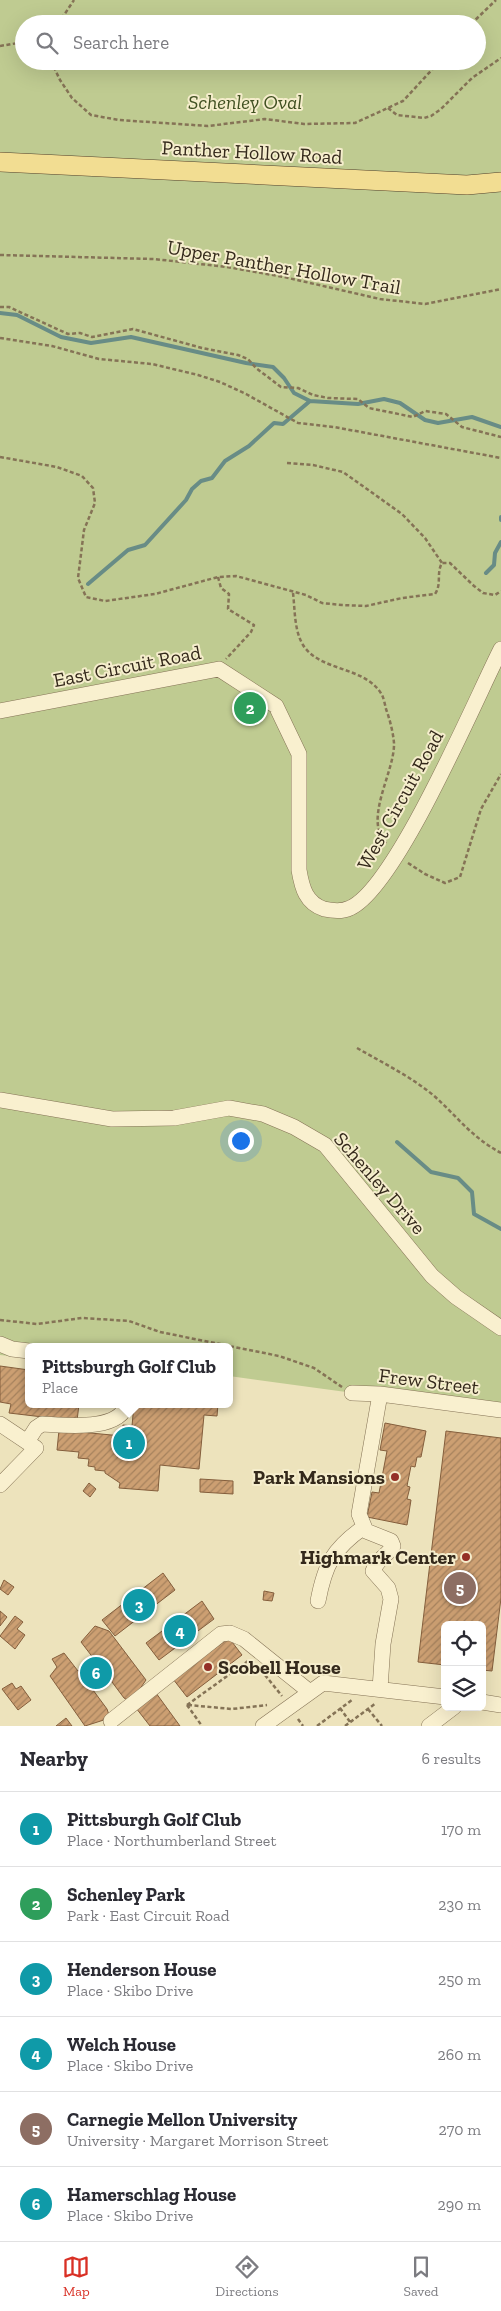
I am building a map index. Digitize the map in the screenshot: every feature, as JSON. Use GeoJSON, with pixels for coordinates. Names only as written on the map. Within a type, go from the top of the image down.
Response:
{"type":"FeatureCollection","features":[{"type":"Feature","properties":{"kind":"main road","name":"Panther Hollow Road"},"geometry":{"type":"LineString","coordinates":[[0,162],[466,185],[501,182]]}},
{"type":"Feature","properties":{"kind":"street","name":"West Circuit Road"},"geometry":{"type":"LineString","coordinates":[[302,887],[309,900],[323,908],[337,912],[350,908],[363,899],[375,886],[397,855],[437,780],[501,649]]}},
{"type":"Feature","properties":{"kind":"street","name":"East Circuit Road"},"geometry":{"type":"LineString","coordinates":[[0,711],[219,669],[276,706],[299,754],[299,870],[302,887]]}},
{"type":"Feature","properties":{"kind":"street","name":"Schenley Drive"},"geometry":{"type":"LineString","coordinates":[[0,1100],[112,1119],[174,1118],[229,1108],[263,1114],[294,1127],[325,1144],[432,1276],[456,1297],[501,1328]]}},
{"type":"Feature","properties":{"kind":"street"},"geometry":{"type":"LineString","coordinates":[[0,1344],[25,1351]]}},
{"type":"Feature","properties":{"kind":"street","name":"Frew Street"},"geometry":{"type":"LineString","coordinates":[[352,1393],[380,1394],[501,1410]]}},
{"type":"Feature","properties":{"kind":"street"},"geometry":{"type":"LineString","coordinates":[[379,1696],[383,1644],[391,1599],[388,1588],[373,1571],[376,1562],[390,1551],[393,1546],[391,1541],[366,1531],[359,1514],[380,1394]]}},
{"type":"Feature","properties":{"kind":"street"},"geometry":{"type":"LineString","coordinates":[[0,1485],[31,1445],[36,1428],[42,1424],[102,1423],[113,1420],[122,1414],[125,1408]]}},
{"type":"Feature","properties":{"kind":"street"},"geometry":{"type":"LineString","coordinates":[[0,1424],[31,1445]]}},
{"type":"Feature","properties":{"kind":"street"},"geometry":{"type":"LineString","coordinates":[[318,1601],[323,1574],[332,1556],[348,1538],[364,1526]]}},
{"type":"Feature","properties":{"kind":"street"},"geometry":{"type":"LineString","coordinates":[[111,1721],[221,1634],[230,1632],[244,1639],[310,1692]]}},
{"type":"Feature","properties":{"kind":"street"},"geometry":{"type":"LineString","coordinates":[[263,1726],[323,1683],[379,1696],[441,1697]]}},
{"type":"Feature","properties":{"kind":"street"},"geometry":{"type":"LineString","coordinates":[[486,1703],[501,1705]]}},
{"type":"Feature","properties":{"kind":"street"},"geometry":{"type":"LineString","coordinates":[[429,1726],[449,1711]]}},
{"type":"Feature","properties":{"kind":"path"},"geometry":{"type":"LineString","coordinates":[[64,15],[74,0]]}},
{"type":"Feature","properties":{"kind":"path"},"geometry":{"type":"LineString","coordinates":[[481,15],[496,0]]}},
{"type":"Feature","properties":{"kind":"path"},"geometry":{"type":"LineString","coordinates":[[0,46],[15,44]]}},
{"type":"Feature","properties":{"kind":"path"},"geometry":{"type":"LineString","coordinates":[[486,68],[501,58]]}},
{"type":"Feature","properties":{"kind":"path"},"geometry":{"type":"LineString","coordinates":[[55,70],[72,98],[91,114],[119,120],[195,123],[208,126],[265,119],[304,124],[340,125],[355,122],[402,101],[431,70]]}},
{"type":"Feature","properties":{"kind":"path"},"geometry":{"type":"LineString","coordinates":[[388,108],[397,115],[424,118],[430,116],[441,109],[472,78],[484,70]]}},
{"type":"Feature","properties":{"kind":"path","name":"Upper Panther Hollow Trail"},"geometry":{"type":"LineString","coordinates":[[0,255],[154,259],[284,277],[380,300],[425,304],[501,289]]}},
{"type":"Feature","properties":{"kind":"path"},"geometry":{"type":"LineString","coordinates":[[0,307],[9,307],[68,334],[80,333],[92,338],[133,329],[248,359],[256,368],[281,387],[298,388],[313,395],[358,399],[369,408],[413,418],[426,411],[446,414],[462,427],[501,437]]}},
{"type":"Feature","properties":{"kind":"path"},"geometry":{"type":"LineString","coordinates":[[0,338],[52,346],[99,359],[152,364],[198,375],[238,390],[276,412],[298,422],[501,458]]}},
{"type":"Feature","properties":{"kind":"path"},"geometry":{"type":"LineString","coordinates":[[0,457],[57,467],[82,476],[93,488],[95,503],[84,530],[78,578],[86,597],[105,601],[155,594],[218,577],[236,576],[306,595],[322,602],[366,606],[402,598],[416,598],[435,594],[440,587],[439,569],[442,563]]}},
{"type":"Feature","properties":{"kind":"path"},"geometry":{"type":"LineString","coordinates":[[287,463],[313,465],[343,472],[402,514],[425,538],[442,563]]}},
{"type":"Feature","properties":{"kind":"path"},"geometry":{"type":"LineString","coordinates":[[442,563],[450,563],[483,592],[495,595],[501,591]]}},
{"type":"Feature","properties":{"kind":"path"},"geometry":{"type":"LineString","coordinates":[[218,577],[221,588],[229,594],[228,609],[254,624],[251,632],[219,669]]}},
{"type":"Feature","properties":{"kind":"path"},"geometry":{"type":"LineString","coordinates":[[293,593],[298,630],[303,645],[317,658],[366,680],[382,694],[394,743],[391,764],[380,799],[377,820],[380,838],[397,855],[425,874],[446,883],[460,877],[481,809],[501,774]]}},
{"type":"Feature","properties":{"kind":"path"},"geometry":{"type":"LineString","coordinates":[[357,1048],[403,1074],[432,1095],[469,1132],[501,1153]]}},
{"type":"Feature","properties":{"kind":"path"},"geometry":{"type":"LineString","coordinates":[[0,1320],[38,1324],[82,1318],[129,1320],[160,1332],[215,1343]]}},
{"type":"Feature","properties":{"kind":"path"},"geometry":{"type":"LineString","coordinates":[[233,1347],[279,1356],[314,1368],[352,1393]]}},
{"type":"Feature","properties":{"kind":"path"},"geometry":{"type":"LineString","coordinates":[[187,1705],[247,1660],[254,1664]]}},
{"type":"Feature","properties":{"kind":"path"},"geometry":{"type":"LineString","coordinates":[[264,1674],[283,1698]]}},
{"type":"Feature","properties":{"kind":"path"},"geometry":{"type":"LineString","coordinates":[[345,1726],[368,1709],[379,1696]]}},
{"type":"Feature","properties":{"kind":"path"},"geometry":{"type":"LineString","coordinates":[[317,1726],[353,1699]]}},
{"type":"Feature","properties":{"kind":"path"},"geometry":{"type":"LineString","coordinates":[[187,1705],[232,1709],[274,1704]]}},
{"type":"Feature","properties":{"kind":"path"},"geometry":{"type":"LineString","coordinates":[[187,1705],[202,1726]]}},
{"type":"Feature","properties":{"kind":"path"},"geometry":{"type":"LineString","coordinates":[[340,1708],[350,1722]]}},
{"type":"Feature","properties":{"kind":"path"},"geometry":{"type":"LineString","coordinates":[[368,1709],[382,1726]]}},
{"type":"Feature","properties":{"kind":"path"},"geometry":{"type":"LineString","coordinates":[[298,1719],[303,1726]]}},
{"type":"Feature","properties":{"kind":"green space","name":"Schenley Oval"},"geometry":{"type":"Polygon","coordinates":[[[0,0],[501,0],[501,1413],[233,1377],[233,1343],[25,1343],[25,1358],[0,1355],[0,0]]]}},
{"type":"Feature","properties":{"kind":"building"},"geometry":{"type":"Polygon","coordinates":[[[0,1366],[25,1369],[25,1408],[79,1408],[77,1421],[9,1413],[11,1404],[0,1402],[0,1366]]]}},
{"type":"Feature","properties":{"kind":"building"},"geometry":{"type":"Polygon","coordinates":[[[134,1408],[218,1408],[217,1416],[204,1415],[199,1469],[160,1465],[158,1491],[119,1488],[120,1483],[105,1473],[105,1471],[95,1470],[95,1467],[88,1466],[89,1459],[78,1458],[79,1452],[57,1450],[59,1430],[122,1436],[123,1425],[132,1426],[134,1408]]]}},
{"type":"Feature","properties":{"kind":"building","name":"Park Mansions"},"geometry":{"type":"Polygon","coordinates":[[[385,1423],[426,1431],[421,1457],[417,1457],[415,1467],[411,1466],[407,1486],[410,1487],[407,1499],[411,1500],[407,1525],[367,1517],[372,1492],[379,1493],[387,1451],[380,1450],[385,1423]]]}},
{"type":"Feature","properties":{"kind":"building","name":"Highmark Center"},"geometry":{"type":"Polygon","coordinates":[[[446,1431],[501,1438],[501,1598],[492,1671],[486,1670],[486,1621],[441,1621],[441,1665],[418,1662],[446,1431]]]}},
{"type":"Feature","properties":{"kind":"building"},"geometry":{"type":"Polygon","coordinates":[[[200,1479],[233,1481],[233,1494],[200,1492],[200,1479]]]}},
{"type":"Feature","properties":{"kind":"building"},"geometry":{"type":"Polygon","coordinates":[[[89,1483],[96,1489],[90,1497],[83,1491],[89,1483]]]}},
{"type":"Feature","properties":{"kind":"building"},"geometry":{"type":"Polygon","coordinates":[[[163,1573],[175,1590],[115,1636],[102,1620],[163,1573]]]}},
{"type":"Feature","properties":{"kind":"building"},"geometry":{"type":"Polygon","coordinates":[[[4,1580],[14,1587],[8,1595],[0,1589],[4,1580]]]}},
{"type":"Feature","properties":{"kind":"building"},"geometry":{"type":"Polygon","coordinates":[[[264,1591],[274,1593],[272,1601],[263,1600],[264,1591]]]}},
{"type":"Feature","properties":{"kind":"building"},"geometry":{"type":"Polygon","coordinates":[[[202,1601],[214,1619],[159,1660],[146,1643],[202,1601]]]}},
{"type":"Feature","properties":{"kind":"building"},"geometry":{"type":"Polygon","coordinates":[[[0,1611],[7,1617],[0,1626],[0,1611]]]}},
{"type":"Feature","properties":{"kind":"building"},"geometry":{"type":"Polygon","coordinates":[[[15,1616],[23,1622],[17,1629],[25,1635],[15,1649],[0,1636],[15,1616]]]}},
{"type":"Feature","properties":{"kind":"building"},"geometry":{"type":"Polygon","coordinates":[[[95,1626],[109,1631],[146,1680],[131,1702],[124,1698],[109,1678],[104,1687],[93,1690],[107,1709],[110,1718],[85,1726],[50,1676],[57,1667],[52,1659],[64,1653],[78,1671],[94,1659],[81,1642],[95,1626]]]}},
{"type":"Feature","properties":{"kind":"building","name":"Scobell House"},"geometry":{"type":"Polygon","coordinates":[[[229,1638],[242,1655],[187,1697],[173,1679],[229,1638]]]}},
{"type":"Feature","properties":{"kind":"building"},"geometry":{"type":"Polygon","coordinates":[[[12,1683],[16,1689],[21,1686],[31,1700],[18,1710],[2,1689],[12,1683]]]}},
{"type":"Feature","properties":{"kind":"building"},"geometry":{"type":"Polygon","coordinates":[[[156,1693],[180,1726],[150,1726],[136,1708],[156,1693]]]}},
{"type":"Feature","properties":{"kind":"building"},"geometry":{"type":"Polygon","coordinates":[[[66,1718],[72,1726],[56,1726],[66,1718]]]}},
{"type":"Feature","properties":{"kind":"waterway"},"geometry":{"type":"LineString","coordinates":[[0,313],[17,315],[61,337],[91,343],[131,337],[246,363],[273,367],[284,378],[294,393],[310,401],[358,404],[384,399],[400,403],[425,420],[438,423],[472,417],[501,427]]}},
{"type":"Feature","properties":{"kind":"waterway"},"geometry":{"type":"LineString","coordinates":[[88,584],[128,550],[145,545],[186,500],[192,489],[201,481],[212,478],[225,461],[249,446],[274,423],[283,424],[310,401]]}},
{"type":"Feature","properties":{"kind":"waterway"},"geometry":{"type":"LineString","coordinates":[[486,573],[494,565],[495,553],[501,542]]}},
{"type":"Feature","properties":{"kind":"waterway"},"geometry":{"type":"LineString","coordinates":[[397,1142],[431,1172],[458,1178],[472,1192],[474,1214],[501,1229]]}},
{"type":"Feature","properties":{"kind":"place","name":"Schenley Park"},"geometry":{"type":"Point","coordinates":[250,708]}},
{"type":"Feature","properties":{"kind":"place","name":"Pittsburgh Golf Club"},"geometry":{"type":"Point","coordinates":[129,1443]}},
{"type":"Feature","properties":{"kind":"place","name":"Park Mansions"},"geometry":{"type":"Point","coordinates":[395,1477]}},
{"type":"Feature","properties":{"kind":"place","name":"Highmark Center"},"geometry":{"type":"Point","coordinates":[466,1557]}},
{"type":"Feature","properties":{"kind":"place","name":"Carnegie Mellon University"},"geometry":{"type":"Point","coordinates":[460,1588]}},
{"type":"Feature","properties":{"kind":"place","name":"Henderson House"},"geometry":{"type":"Point","coordinates":[139,1605]}},
{"type":"Feature","properties":{"kind":"place","name":"Welch House"},"geometry":{"type":"Point","coordinates":[180,1631]}},
{"type":"Feature","properties":{"kind":"place","name":"Scobell House"},"geometry":{"type":"Point","coordinates":[208,1667]}},
{"type":"Feature","properties":{"kind":"place","name":"Hamerschlag House"},"geometry":{"type":"Point","coordinates":[96,1673]}}]}
